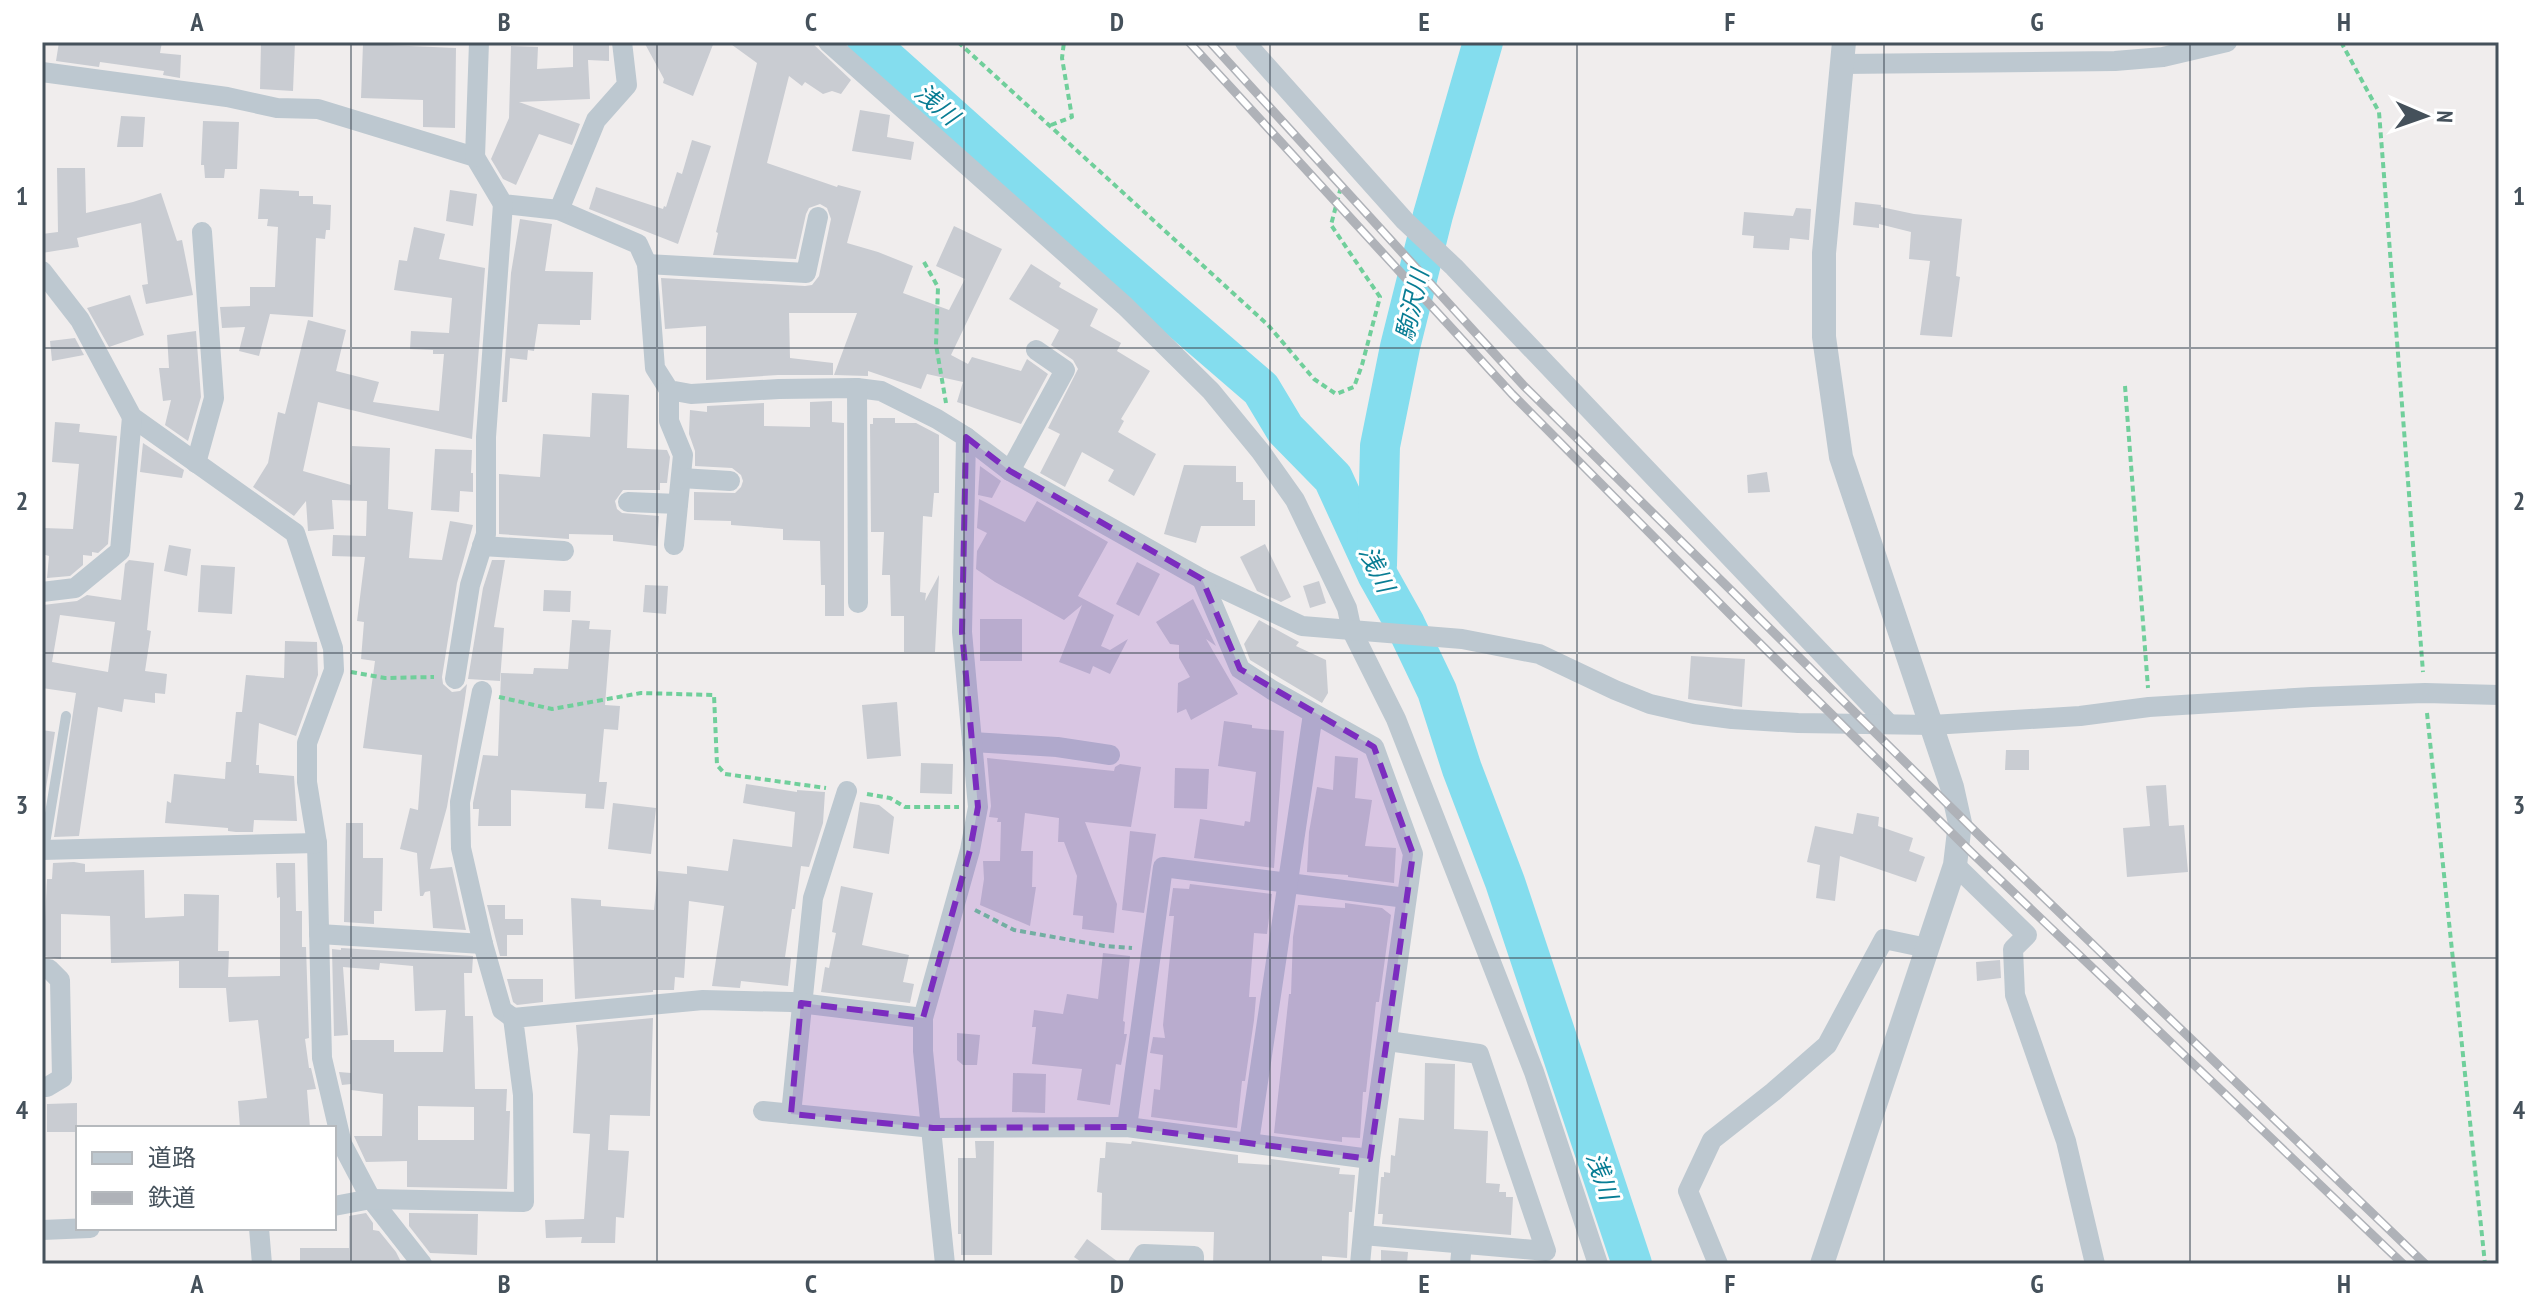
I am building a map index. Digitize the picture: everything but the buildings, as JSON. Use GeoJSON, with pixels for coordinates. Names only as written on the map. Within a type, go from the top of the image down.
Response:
{"type":"FeatureCollection","features":[{"type":"Feature","properties":{"kind":"street"},"geometry":{"type":"LineString","coordinates":[[455,679],[470,585],[486,534],[486,437],[503,204],[475,157],[479,42]]}},
{"type":"Feature","properties":{"kind":"street"},"geometry":{"type":"LineString","coordinates":[[559,210],[596,120],[627,85],[622,42]]}},
{"type":"Feature","properties":{"kind":"street"},"geometry":{"type":"LineString","coordinates":[[828,42],[1113,296],[1211,391],[1295,500],[1347,608],[1352,631],[1396,719],[1534,1072],[1598,1264]]}},
{"type":"Feature","properties":{"kind":"street"},"geometry":{"type":"LineString","coordinates":[[1245,42],[1405,221],[1454,267],[1889,724]]}},
{"type":"Feature","properties":{"kind":"street"},"geometry":{"type":"LineString","coordinates":[[1822,1264],[1955,865],[1960,823],[1932,725],[1841,457],[1824,337],[1824,253],[1843,53],[2115,61],[2163,57],[2227,42]]}},
{"type":"Feature","properties":{"kind":"street"},"geometry":{"type":"LineString","coordinates":[[42,72],[227,97],[277,108],[318,109],[475,157]]}},
{"type":"Feature","properties":{"kind":"street"},"geometry":{"type":"LineString","coordinates":[[503,204],[559,210],[638,244],[647,264],[655,368],[669,390],[669,421],[683,455],[674,545]]}},
{"type":"Feature","properties":{"kind":"street"},"geometry":{"type":"LineString","coordinates":[[647,264],[806,273],[818,217]]}},
{"type":"Feature","properties":{"kind":"street"},"geometry":{"type":"LineString","coordinates":[[196,463],[214,398],[202,232]]}},
{"type":"Feature","properties":{"kind":"street"},"geometry":{"type":"LineString","coordinates":[[42,271],[80,320],[132,417],[295,533],[333,648],[334,670],[307,743],[307,782],[317,843],[322,1058],[342,1144],[371,1199],[422,1264]]}},
{"type":"Feature","properties":{"kind":"street"},"geometry":{"type":"LineString","coordinates":[[1010,471],[1065,370],[1036,350]]}},
{"type":"Feature","properties":{"kind":"street"},"geometry":{"type":"LineString","coordinates":[[669,390],[691,394],[779,389],[857,388],[881,391],[937,419],[1010,471],[1202,579],[1302,626],[1462,639],[1539,654],[1650,704],[1694,714],[1785,722],[1932,725],[2312,697],[2425,693],[2499,695]]}},
{"type":"Feature","properties":{"kind":"street"},"geometry":{"type":"LineString","coordinates":[[857,388],[858,603]]}},
{"type":"Feature","properties":{"kind":"street"},"geometry":{"type":"LineString","coordinates":[[42,592],[75,588],[120,551],[132,417]]}},
{"type":"Feature","properties":{"kind":"street"},"geometry":{"type":"LineString","coordinates":[[945,1264],[923,1051],[923,1018],[970,850],[978,807],[962,632],[966,437]]}},
{"type":"Feature","properties":{"kind":"street"},"geometry":{"type":"LineString","coordinates":[[681,478],[730,481]]}},
{"type":"Feature","properties":{"kind":"street"},"geometry":{"type":"LineString","coordinates":[[628,502],[678,504]]}},
{"type":"Feature","properties":{"kind":"street"},"geometry":{"type":"LineString","coordinates":[[482,546],[564,551]]}},
{"type":"Feature","properties":{"kind":"street"},"geometry":{"type":"LineString","coordinates":[[1202,579],[1240,669],[1374,747],[1413,854],[1370,1159],[1360,1264]]}},
{"type":"Feature","properties":{"kind":"street"},"geometry":{"type":"LineString","coordinates":[[482,691],[460,802],[461,848],[502,1010],[513,1018],[703,1000],[801,1003],[923,1018]]}},
{"type":"Feature","properties":{"kind":"street"},"geometry":{"type":"LineString","coordinates":[[1249,1142],[1313,714]]}},
{"type":"Feature","properties":{"kind":"street"},"geometry":{"type":"LineString","coordinates":[[972,742],[1057,747],[1110,755]]}},
{"type":"Feature","properties":{"kind":"street"},"geometry":{"type":"LineString","coordinates":[[791,1114],[813,898],[847,791]]}},
{"type":"Feature","properties":{"kind":"street"},"geometry":{"type":"LineString","coordinates":[[43,850],[317,843]]}},
{"type":"Feature","properties":{"kind":"street"},"geometry":{"type":"LineString","coordinates":[[1955,865],[2027,935],[2013,949],[2015,995],[2066,1141],[2095,1264]]}},
{"type":"Feature","properties":{"kind":"street"},"geometry":{"type":"LineString","coordinates":[[1127,1127],[1163,867],[1406,898]]}},
{"type":"Feature","properties":{"kind":"street"},"geometry":{"type":"LineString","coordinates":[[319,934],[483,944]]}},
{"type":"Feature","properties":{"kind":"street"},"geometry":{"type":"LineString","coordinates":[[1718,1264],[1688,1191],[1712,1140],[1827,1045],[1884,939],[1927,948]]}},
{"type":"Feature","properties":{"kind":"street"},"geometry":{"type":"LineString","coordinates":[[42,969],[49,969],[60,980],[62,1078],[42,1087]]}},
{"type":"Feature","properties":{"kind":"street"},"geometry":{"type":"LineString","coordinates":[[336,1206],[371,1199],[524,1202],[523,1095],[513,1018]]}},
{"type":"Feature","properties":{"kind":"street"},"geometry":{"type":"LineString","coordinates":[[1363,1235],[1461,1254],[1546,1251],[1479,1054],[1388,1041]]}},
{"type":"Feature","properties":{"kind":"street"},"geometry":{"type":"LineString","coordinates":[[763,1111],[933,1128],[1127,1127],[1370,1159]]}},
{"type":"Feature","properties":{"kind":"street"},"geometry":{"type":"LineString","coordinates":[[42,1230],[76,1229]]}},
{"type":"Feature","properties":{"kind":"street"},"geometry":{"type":"LineString","coordinates":[[259,1230],[262,1264]]}},
{"type":"Feature","properties":{"kind":"street"},"geometry":{"type":"LineString","coordinates":[[1138,1264],[1144,1254],[1194,1256],[1194,1264]]}},
{"type":"Feature","properties":{"kind":"lane"},"geometry":{"type":"LineString","coordinates":[[43,850],[66,716]]}},
{"type":"Feature","properties":{"kind":"path"},"geometry":{"type":"LineString","coordinates":[[958,42],[1268,325],[1314,379],[1336,394],[1354,387],[1380,297],[1331,225],[1349,158]]}},
{"type":"Feature","properties":{"kind":"path"},"geometry":{"type":"LineString","coordinates":[[1050,125],[1072,117],[1062,58],[1064,42]]}},
{"type":"Feature","properties":{"kind":"path"},"geometry":{"type":"LineString","coordinates":[[2341,42],[2379,112],[2425,693],[2485,1264]]}},
{"type":"Feature","properties":{"kind":"path"},"geometry":{"type":"LineString","coordinates":[[924,262],[938,287],[936,345],[946,402],[937,419]]}},
{"type":"Feature","properties":{"kind":"path"},"geometry":{"type":"LineString","coordinates":[[2125,386],[2149,707]]}},
{"type":"Feature","properties":{"kind":"path"},"geometry":{"type":"LineString","coordinates":[[334,670],[385,678],[422,676],[455,679]]}},
{"type":"Feature","properties":{"kind":"path"},"geometry":{"type":"LineString","coordinates":[[482,691],[516,703],[552,709],[641,693],[714,695],[717,765],[725,774],[890,798],[905,807],[978,807]]}},
{"type":"Feature","properties":{"kind":"path"},"geometry":{"type":"LineString","coordinates":[[956,899],[1014,930],[1104,946],[1150,949]]}},
{"type":"Feature","properties":{"kind":"highlighted area"},"geometry":{"type":"Polygon","coordinates":[[[966,437],[1010,471],[1202,579],[1240,669],[1374,747],[1413,854],[1370,1159],[1127,1127],[933,1128],[791,1114],[801,1003],[923,1018],[970,850],[978,807],[962,632],[966,437]]]}},
{"type":"Feature","properties":{"kind":"waterway","name":"駒沢川"},"geometry":{"type":"LineString","coordinates":[[867,42],[1261,389],[1285,429],[1333,478],[1377,574],[1437,691],[1462,769],[1505,882],[1632,1264]]}},
{"type":"Feature","properties":{"kind":"waterway","name":"駒沢川"},"geometry":{"type":"LineString","coordinates":[[1377,565],[1380,446],[1400,347],[1433,215],[1483,42]]}},
{"type":"Feature","properties":{"kind":"railway"},"geometry":{"type":"LineString","coordinates":[[1189,42],[1512,394],[1731,615],[1970,851],[2403,1264]]}},
{"type":"Feature","properties":{"kind":"railway"},"geometry":{"type":"LineString","coordinates":[[1210,42],[1524,386],[1982,838],[2425,1264]]}},
{"type":"Feature","properties":{"kind":"water label","name":"浅川"},"geometry":{"type":"Point","coordinates":[937,104]}},
{"type":"Feature","properties":{"kind":"water label","name":"浅川"},"geometry":{"type":"Point","coordinates":[1377,569]}},
{"type":"Feature","properties":{"kind":"water label","name":"浅川"},"geometry":{"type":"Point","coordinates":[1602,1176]}}]}
